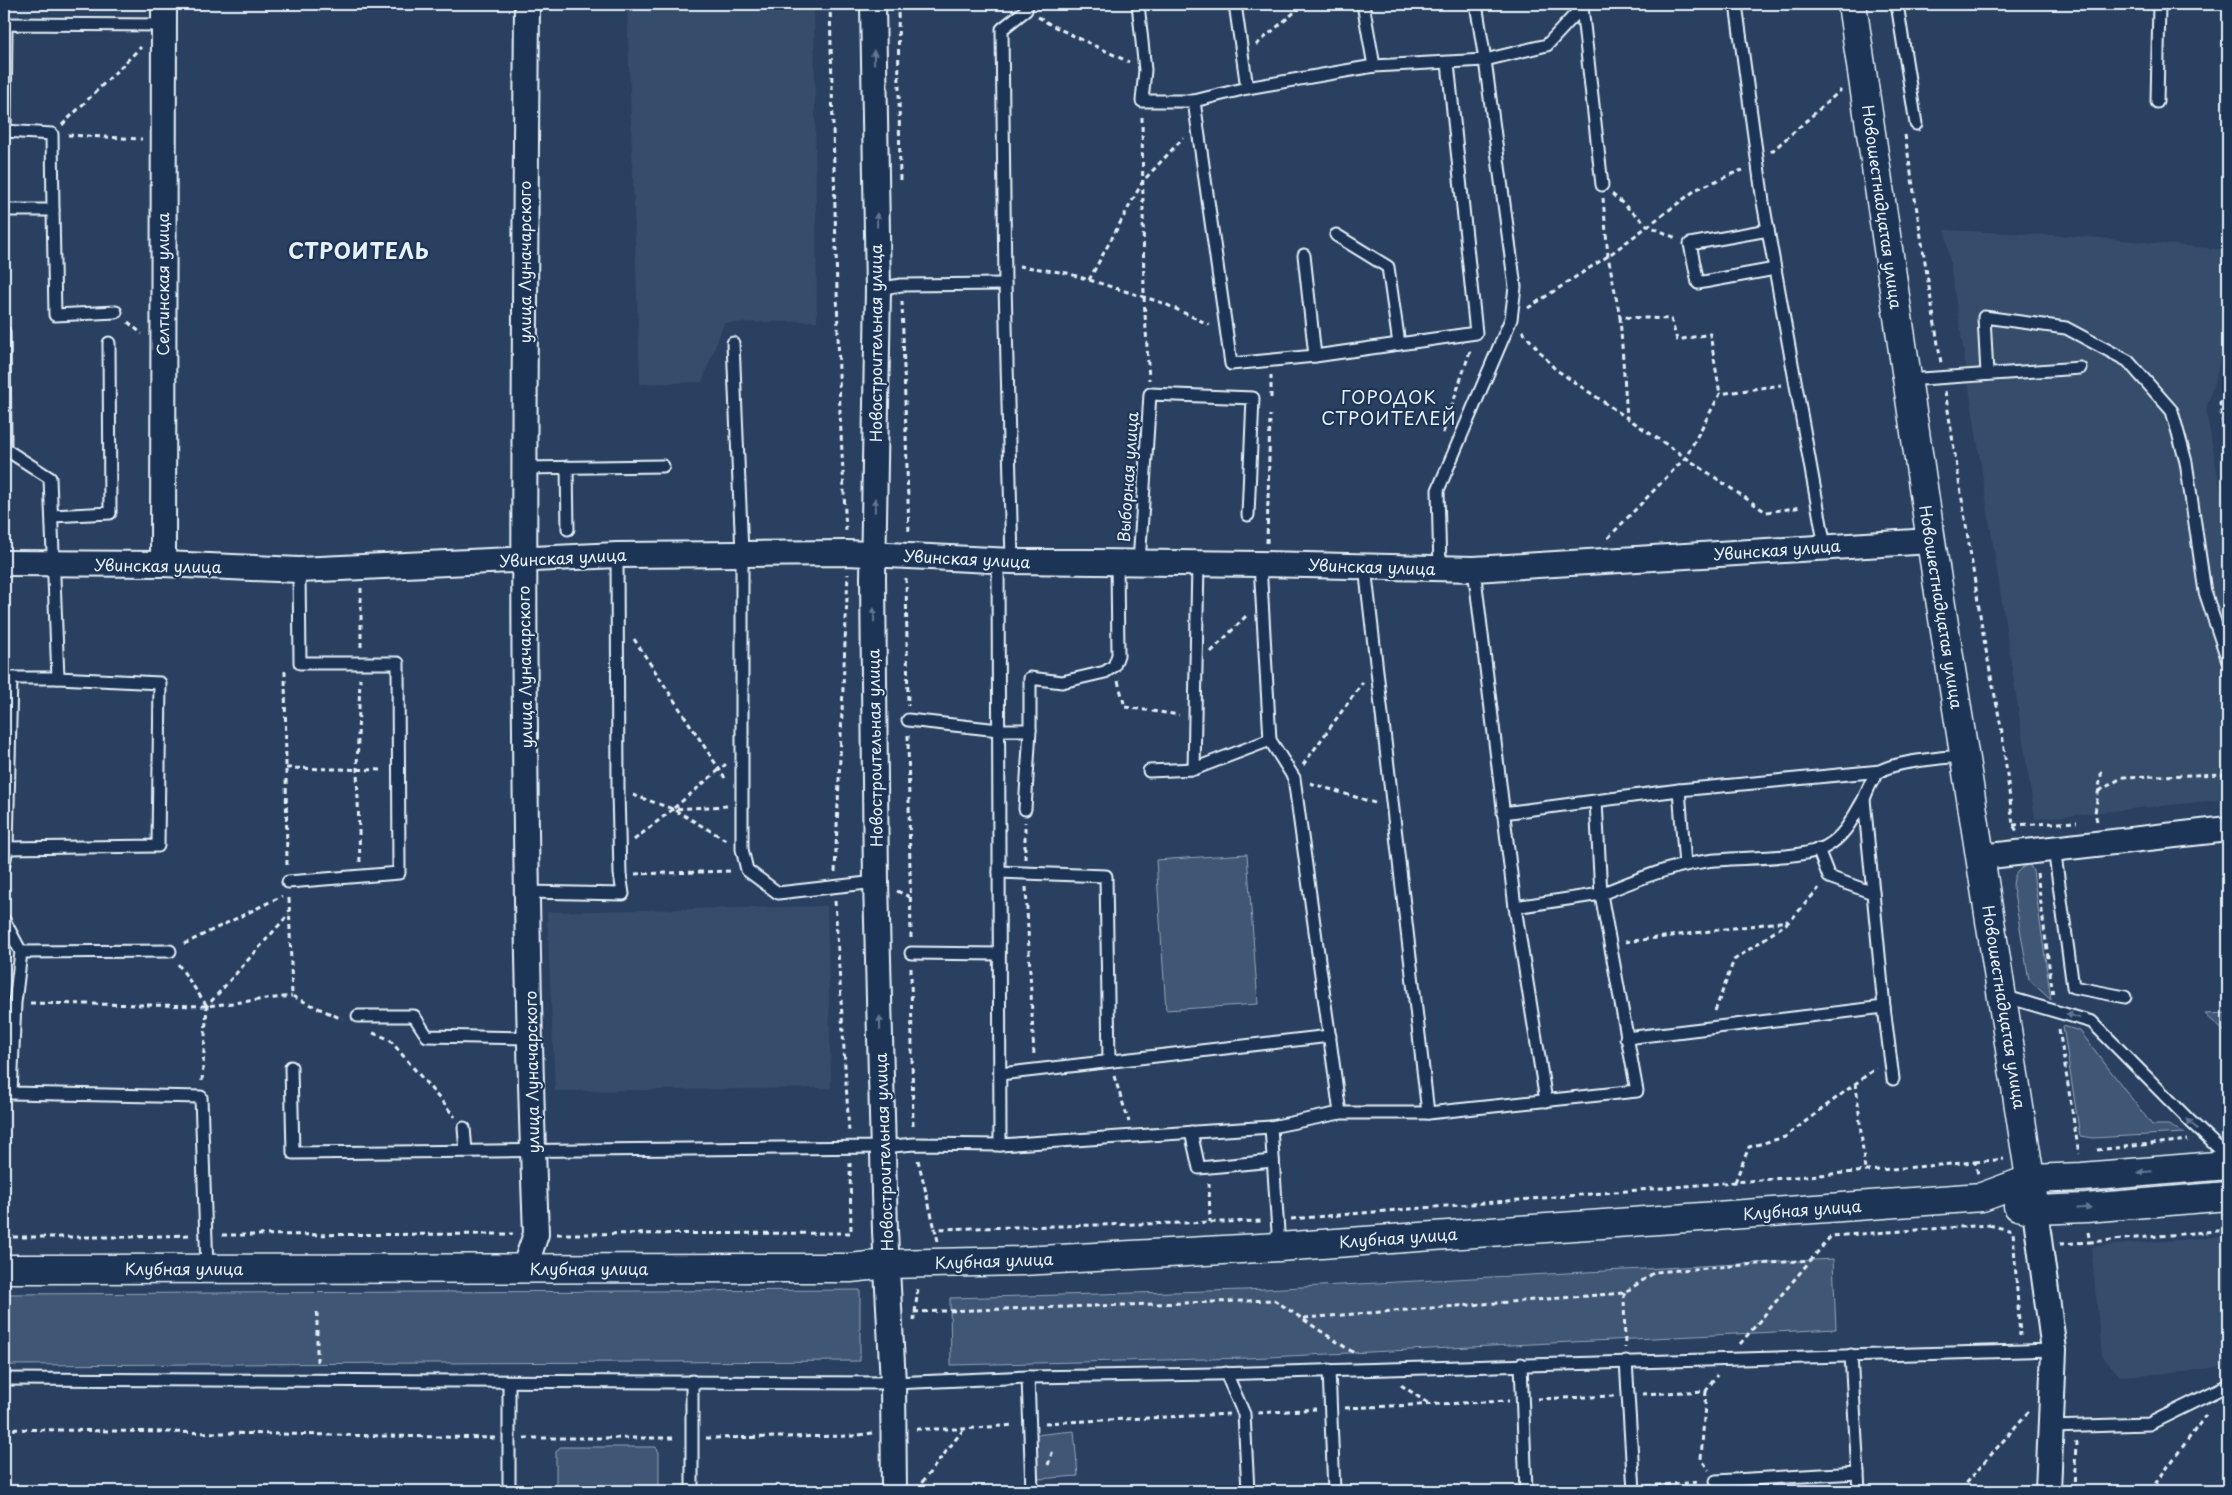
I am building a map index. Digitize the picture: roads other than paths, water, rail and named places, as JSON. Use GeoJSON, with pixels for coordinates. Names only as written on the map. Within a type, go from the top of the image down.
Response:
{"type":"FeatureCollection","features":[{"type":"Feature","properties":{"kind":"main road","name":"Новошестнадцатая улица"},"geometry":{"type":"LineString","coordinates":[[1852,4],[1931,541],[2035,1210]]}},
{"type":"Feature","properties":{"kind":"main road","name":"Клубная улица"},"geometry":{"type":"LineString","coordinates":[[1982,1197],[2029,1168],[2082,1177],[2228,1165]]}},
{"type":"Feature","properties":{"kind":"main road","name":"Клубная улица"},"geometry":{"type":"LineString","coordinates":[[4,1269],[850,1268],[888,1264],[1022,1261],[1280,1247],[1982,1197],[2035,1210],[2086,1208],[2228,1196]]}},
{"type":"Feature","properties":{"kind":"street","name":"улица Луначарского"},"geometry":{"type":"LineString","coordinates":[[524,1269],[536,1234],[527,892],[523,560],[527,4]]}},
{"type":"Feature","properties":{"kind":"street","name":"Новостроительная улица"},"geometry":{"type":"LineString","coordinates":[[873,4],[878,289],[875,554],[876,882],[885,1231],[893,1383],[894,1491]]}},
{"type":"Feature","properties":{"kind":"street","name":"Селтинская улица"},"geometry":{"type":"LineString","coordinates":[[163,564],[164,14]]}},
{"type":"Feature","properties":{"kind":"street","name":"Увинская улица"},"geometry":{"type":"LineString","coordinates":[[4,563],[163,564],[300,570],[617,555],[847,553],[1005,561],[1474,569],[1931,541]]}},
{"type":"Feature","properties":{"kind":"street"},"geometry":{"type":"LineString","coordinates":[[1981,857],[2228,829]]}},
{"type":"Feature","properties":{"kind":"street"},"geometry":{"type":"LineString","coordinates":[[2035,1210],[2054,1350],[2048,1491]]}},
{"type":"Feature","properties":{"kind":"lane"},"geometry":{"type":"LineString","coordinates":[[1138,4],[1145,70],[1142,101],[1194,101],[1247,88],[1374,66],[1485,60],[1547,44],[1582,5]]}},
{"type":"Feature","properties":{"kind":"lane"},"geometry":{"type":"LineString","coordinates":[[1235,4],[1247,88]]}},
{"type":"Feature","properties":{"kind":"lane"},"geometry":{"type":"LineString","coordinates":[[1363,4],[1374,66]]}},
{"type":"Feature","properties":{"kind":"lane"},"geometry":{"type":"LineString","coordinates":[[1440,569],[1438,490],[1511,319],[1515,287],[1476,4]]}},
{"type":"Feature","properties":{"kind":"lane"},"geometry":{"type":"LineString","coordinates":[[1736,4],[1768,230],[1825,547]]}},
{"type":"Feature","properties":{"kind":"lane"},"geometry":{"type":"LineString","coordinates":[[1897,4],[1916,124]]}},
{"type":"Feature","properties":{"kind":"lane"},"geometry":{"type":"LineString","coordinates":[[2157,102],[2159,4]]}},
{"type":"Feature","properties":{"kind":"lane"},"geometry":{"type":"LineString","coordinates":[[1582,5],[1602,185]]}},
{"type":"Feature","properties":{"kind":"lane"},"geometry":{"type":"LineString","coordinates":[[1000,1145],[999,730],[1005,561],[1005,284],[1002,29],[1026,7]]}},
{"type":"Feature","properties":{"kind":"lane"},"geometry":{"type":"LineString","coordinates":[[116,312],[55,315],[52,134],[5,131],[6,24],[164,14]]}},
{"type":"Feature","properties":{"kind":"lane"},"geometry":{"type":"LineString","coordinates":[[1194,101],[1231,364],[1315,356],[1476,333],[1448,63]]}},
{"type":"Feature","properties":{"kind":"lane"},"geometry":{"type":"LineString","coordinates":[[4,210],[53,210]]}},
{"type":"Feature","properties":{"kind":"lane"},"geometry":{"type":"LineString","coordinates":[[1768,230],[1690,244],[1698,282],[1776,269]]}},
{"type":"Feature","properties":{"kind":"lane"},"geometry":{"type":"LineString","coordinates":[[1336,235],[1388,267],[1399,344]]}},
{"type":"Feature","properties":{"kind":"lane"},"geometry":{"type":"LineString","coordinates":[[1304,255],[1315,356]]}},
{"type":"Feature","properties":{"kind":"lane"},"geometry":{"type":"LineString","coordinates":[[878,289],[902,285],[1005,284]]}},
{"type":"Feature","properties":{"kind":"lane"},"geometry":{"type":"LineString","coordinates":[[1988,374],[1984,317],[2066,328],[2128,361],[2172,411],[2186,462],[2205,592],[2228,661]]}},
{"type":"Feature","properties":{"kind":"lane"},"geometry":{"type":"LineString","coordinates":[[4,332],[6,449],[50,478],[58,678]]}},
{"type":"Feature","properties":{"kind":"lane"},"geometry":{"type":"LineString","coordinates":[[52,516],[110,513],[109,342]]}},
{"type":"Feature","properties":{"kind":"lane"},"geometry":{"type":"LineString","coordinates":[[733,343],[742,553],[742,849],[747,870],[778,893],[876,882]]}},
{"type":"Feature","properties":{"kind":"lane"},"geometry":{"type":"LineString","coordinates":[[1907,380],[2080,368]]}},
{"type":"Feature","properties":{"kind":"lane","name":"Выборная улица"},"geometry":{"type":"LineString","coordinates":[[1030,730],[1030,678],[1062,682],[1105,672],[1114,666],[1118,655],[1150,394],[1253,398],[1248,514]]}},
{"type":"Feature","properties":{"kind":"lane"},"geometry":{"type":"LineString","coordinates":[[524,468],[663,466]]}},
{"type":"Feature","properties":{"kind":"lane"},"geometry":{"type":"LineString","coordinates":[[568,467],[568,529]]}},
{"type":"Feature","properties":{"kind":"lane"},"geometry":{"type":"LineString","coordinates":[[527,892],[623,894],[620,874],[621,850],[618,790],[619,616],[617,555]]}},
{"type":"Feature","properties":{"kind":"lane"},"geometry":{"type":"LineString","coordinates":[[1194,768],[1198,563]]}},
{"type":"Feature","properties":{"kind":"lane"},"geometry":{"type":"LineString","coordinates":[[1263,564],[1262,601],[1270,740],[1294,778],[1340,1113]]}},
{"type":"Feature","properties":{"kind":"lane"},"geometry":{"type":"LineString","coordinates":[[1365,567],[1428,1113]]}},
{"type":"Feature","properties":{"kind":"lane"},"geometry":{"type":"LineString","coordinates":[[1474,569],[1515,907],[1546,1101]]}},
{"type":"Feature","properties":{"kind":"lane"},"geometry":{"type":"LineString","coordinates":[[288,887],[360,876],[399,873],[398,663],[300,663],[300,570]]}},
{"type":"Feature","properties":{"kind":"lane"},"geometry":{"type":"LineString","coordinates":[[4,864],[7,848],[11,678],[160,682],[158,846],[7,848]]}},
{"type":"Feature","properties":{"kind":"lane"},"geometry":{"type":"LineString","coordinates":[[908,720],[999,730],[1030,730],[1025,809]]}},
{"type":"Feature","properties":{"kind":"lane"},"geometry":{"type":"LineString","coordinates":[[1149,771],[1194,768],[1270,740]]}},
{"type":"Feature","properties":{"kind":"lane"},"geometry":{"type":"LineString","coordinates":[[1503,813],[1678,790],[1880,771],[1895,765],[1964,756]]}},
{"type":"Feature","properties":{"kind":"lane"},"geometry":{"type":"LineString","coordinates":[[1515,907],[1601,894],[1657,871],[1706,861],[1802,854],[1818,850],[1826,847],[1844,834],[1864,799],[1871,781],[1880,771]]}},
{"type":"Feature","properties":{"kind":"lane"},"geometry":{"type":"LineString","coordinates":[[1678,790],[1686,865]]}},
{"type":"Feature","properties":{"kind":"lane"},"geometry":{"type":"LineString","coordinates":[[1864,799],[1884,1007],[1893,1079]]}},
{"type":"Feature","properties":{"kind":"lane"},"geometry":{"type":"LineString","coordinates":[[291,1067],[293,1153],[883,1147],[914,1144],[1000,1145],[1271,1127],[1340,1113],[1428,1113],[1637,1091],[1601,894],[1596,801]]}},
{"type":"Feature","properties":{"kind":"lane"},"geometry":{"type":"LineString","coordinates":[[2054,848],[2073,988],[2125,997]]}},
{"type":"Feature","properties":{"kind":"lane"},"geometry":{"type":"LineString","coordinates":[[1818,850],[1829,876],[1873,894]]}},
{"type":"Feature","properties":{"kind":"lane"},"geometry":{"type":"LineString","coordinates":[[999,872],[1106,876],[1109,1061]]}},
{"type":"Feature","properties":{"kind":"lane"},"geometry":{"type":"LineString","coordinates":[[4,920],[21,952],[15,1003],[11,1093],[201,1097],[208,1269]]}},
{"type":"Feature","properties":{"kind":"lane"},"geometry":{"type":"LineString","coordinates":[[21,952],[170,951]]}},
{"type":"Feature","properties":{"kind":"lane"},"geometry":{"type":"LineString","coordinates":[[911,953],[999,954]]}},
{"type":"Feature","properties":{"kind":"lane"},"geometry":{"type":"LineString","coordinates":[[2003,996],[2092,1022],[2228,1157]]}},
{"type":"Feature","properties":{"kind":"lane"},"geometry":{"type":"LineString","coordinates":[[1626,1038],[1884,1007]]}},
{"type":"Feature","properties":{"kind":"lane"},"geometry":{"type":"LineString","coordinates":[[358,1016],[414,1016],[427,1036],[531,1038]]}},
{"type":"Feature","properties":{"kind":"lane"},"geometry":{"type":"LineString","coordinates":[[1000,1074],[1330,1036]]}},
{"type":"Feature","properties":{"kind":"lane"},"geometry":{"type":"LineString","coordinates":[[1271,1127],[1280,1247]]}},
{"type":"Feature","properties":{"kind":"lane"},"geometry":{"type":"LineString","coordinates":[[464,1128],[466,1151]]}},
{"type":"Feature","properties":{"kind":"lane"},"geometry":{"type":"LineString","coordinates":[[1191,1132],[1199,1168],[1273,1161]]}},
{"type":"Feature","properties":{"kind":"lane"},"geometry":{"type":"LineString","coordinates":[[4,1379],[893,1383],[1028,1377],[1226,1374],[2054,1350]]}},
{"type":"Feature","properties":{"kind":"lane"},"geometry":{"type":"LineString","coordinates":[[1852,1355],[1859,1491]]}},
{"type":"Feature","properties":{"kind":"lane"},"geometry":{"type":"LineString","coordinates":[[1626,1361],[1633,1489]]}},
{"type":"Feature","properties":{"kind":"lane"},"geometry":{"type":"LineString","coordinates":[[1520,1364],[1526,1491]]}},
{"type":"Feature","properties":{"kind":"lane"},"geometry":{"type":"LineString","coordinates":[[1329,1370],[1334,1491]]}},
{"type":"Feature","properties":{"kind":"lane"},"geometry":{"type":"LineString","coordinates":[[1226,1374],[1244,1414],[1248,1491]]}},
{"type":"Feature","properties":{"kind":"lane"},"geometry":{"type":"LineString","coordinates":[[1028,1377],[1032,1491]]}},
{"type":"Feature","properties":{"kind":"lane"},"geometry":{"type":"LineString","coordinates":[[692,1381],[692,1491]]}},
{"type":"Feature","properties":{"kind":"lane"},"geometry":{"type":"LineString","coordinates":[[509,1382],[509,1491]]}},
{"type":"Feature","properties":{"kind":"lane"},"geometry":{"type":"LineString","coordinates":[[2050,1428],[2149,1424],[2228,1385]]}},
{"type":"Feature","properties":{"kind":"lane"},"geometry":{"type":"LineString","coordinates":[[1716,1481],[1858,1473]]}},
{"type":"Feature","properties":{"kind":"district","name":"СТРОИТЕЛЬ"},"geometry":{"type":"Point","coordinates":[359,252]}},
{"type":"Feature","properties":{"kind":"district","name":"ГОРОДОК СТРОИТЕЛЕЙ"},"geometry":{"type":"Point","coordinates":[1389,408]}}]}
